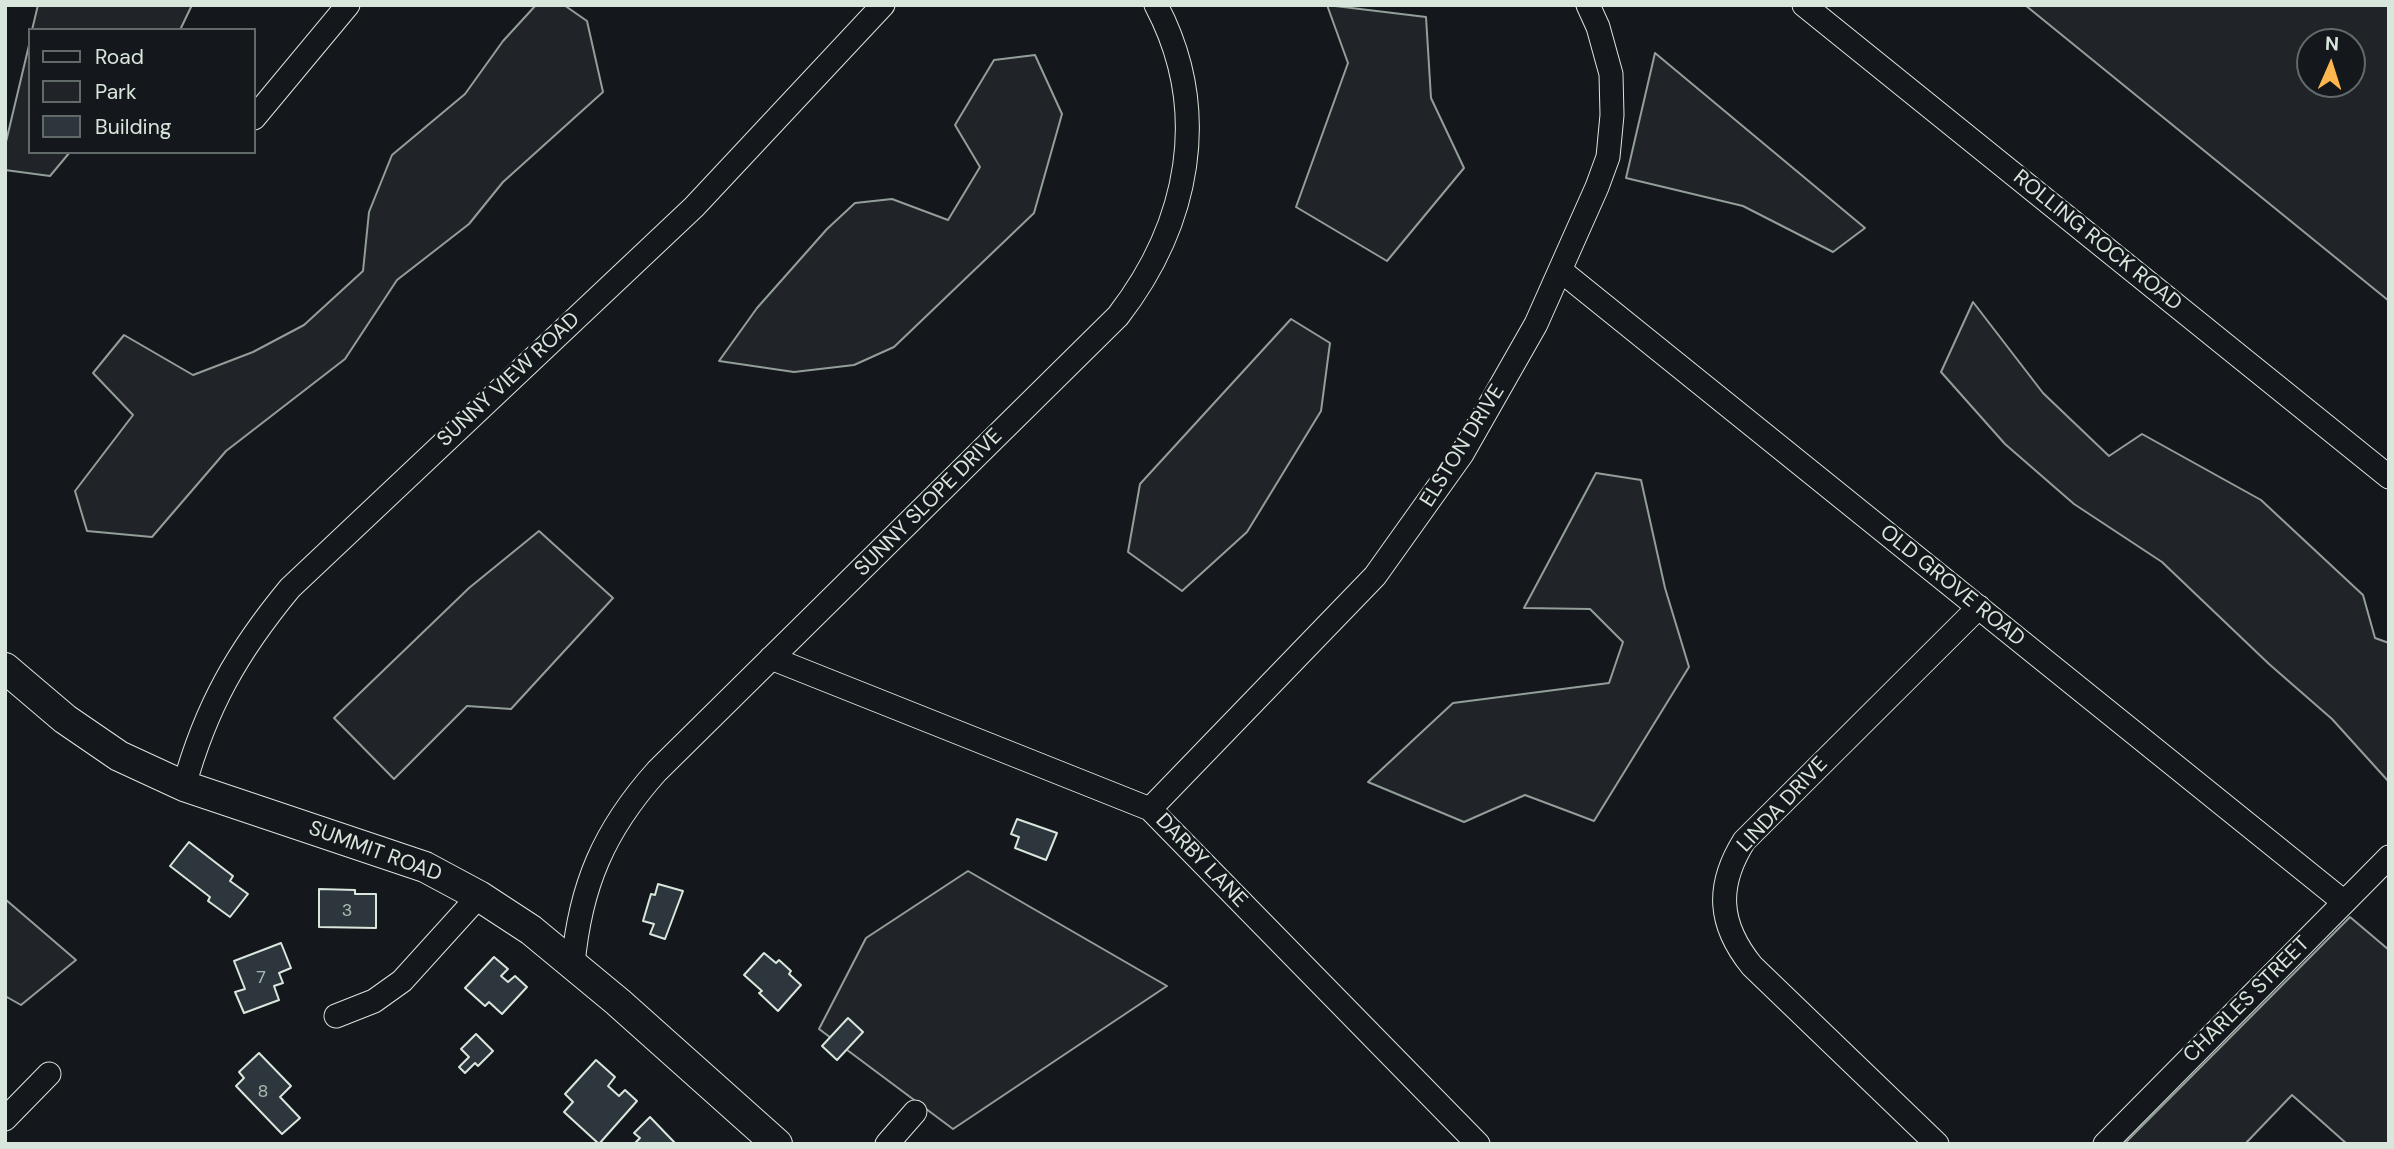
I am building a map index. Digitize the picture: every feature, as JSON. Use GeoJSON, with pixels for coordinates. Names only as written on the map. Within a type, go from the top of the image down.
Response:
{"type":"FeatureCollection","features":[{"type":"Feature","properties":{"kind":"main road","name":"SUMMIT ROAD"},"geometry":{"type":"LineString","coordinates":[[5,668],[65,719],[119,756],[184,786],[425,867],[479,896],[531,930],[618,1002],[777,1144]]}},
{"type":"Feature","properties":{"kind":"street"},"geometry":{"type":"LineString","coordinates":[[256,116],[348,5]]}},
{"type":"Feature","properties":{"kind":"street","name":"SUNNY VIEW ROAD"},"geometry":{"type":"LineString","coordinates":[[184,786],[195,747],[212,704],[234,663],[260,624],[290,588],[694,207],[883,5]]}},
{"type":"Feature","properties":{"kind":"street","name":"SUNNY SLOPE DRIVE"},"geometry":{"type":"LineString","coordinates":[[573,965],[582,902],[604,845],[618,819],[657,771],[1118,316],[1151,268],[1177,205],[1186,157],[1187,128],[1180,70],[1172,42],[1156,5]]}},
{"type":"Feature","properties":{"kind":"street","name":"ELSTON DRIVE"},"geometry":{"type":"LineString","coordinates":[[1150,808],[1375,576],[1462,454],[1536,324],[1608,156],[1612,115],[1611,74],[1598,27],[1588,5]]}},
{"type":"Feature","properties":{"kind":"street","name":"ROLLING ROCK ROAD"},"geometry":{"type":"LineString","coordinates":[[1804,5],[2389,477]]}},
{"type":"Feature","properties":{"kind":"street","name":"OLD GROVE ROAD"},"geometry":{"type":"LineString","coordinates":[[1560,270],[2344,902]]}},
{"type":"Feature","properties":{"kind":"street","name":"LINDA DRIVE"},"geometry":{"type":"LineString","coordinates":[[1937,1144],[1739,951],[1730,933],[1724,895],[1734,857],[1744,841],[1979,607]]}},
{"type":"Feature","properties":{"kind":"street","name":"DARBY LANE"},"geometry":{"type":"LineString","coordinates":[[771,658],[1150,808],[1478,1144]]}},
{"type":"Feature","properties":{"kind":"street","name":"CHARLES STREET"},"geometry":{"type":"LineString","coordinates":[[2105,1144],[2389,857]]}},
{"type":"Feature","properties":{"kind":"street"},"geometry":{"type":"LineString","coordinates":[[336,1016],[374,1001],[402,981],[479,896]]}},
{"type":"Feature","properties":{"kind":"street"},"geometry":{"type":"LineString","coordinates":[[5,1119],[50,1074]]}},
{"type":"Feature","properties":{"kind":"street"},"geometry":{"type":"LineString","coordinates":[[887,1144],[915,1112]]}},
{"type":"Feature","properties":{"kind":"green space"},"geometry":{"type":"Polygon","coordinates":[[[38,5],[192,5],[181,28],[32,28],[38,5]]]}},
{"type":"Feature","properties":{"kind":"green space"},"geometry":{"type":"Polygon","coordinates":[[[536,5],[564,5],[587,21],[603,92],[503,182],[469,224],[397,280],[345,359],[226,451],[152,537],[87,531],[75,491],[133,415],[93,373],[124,335],[193,375],[253,352],[304,325],[363,271],[369,212],[392,155],[465,94],[503,41],[536,5]]]}},
{"type":"Feature","properties":{"kind":"green space"},"geometry":{"type":"Polygon","coordinates":[[[1327,5],[1426,17],[1431,98],[1464,168],[1387,261],[1296,207],[1348,63],[1327,5]]]}},
{"type":"Feature","properties":{"kind":"green space"},"geometry":{"type":"Polygon","coordinates":[[[2025,5],[2389,5],[2389,301],[2025,5]]]}},
{"type":"Feature","properties":{"kind":"green space"},"geometry":{"type":"Polygon","coordinates":[[[28,49],[28,154],[68,154],[50,176],[5,170],[5,146],[28,49]]]}},
{"type":"Feature","properties":{"kind":"green space"},"geometry":{"type":"Polygon","coordinates":[[[1655,53],[1865,228],[1833,252],[1743,206],[1626,178],[1655,53]]]}},
{"type":"Feature","properties":{"kind":"green space"},"geometry":{"type":"Polygon","coordinates":[[[1035,55],[1062,114],[1034,213],[894,347],[854,365],[794,372],[719,361],[757,308],[827,229],[855,203],[892,199],[948,220],[980,167],[955,125],[994,60],[1035,55]]]}},
{"type":"Feature","properties":{"kind":"green space"},"geometry":{"type":"Polygon","coordinates":[[[1973,302],[2043,393],[2109,456],[2142,434],[2261,500],[2363,595],[2375,638],[2389,643],[2389,782],[2332,719],[2269,664],[2162,562],[2074,504],[2005,444],[1941,372],[1973,302]]]}},
{"type":"Feature","properties":{"kind":"green space"},"geometry":{"type":"Polygon","coordinates":[[[1291,319],[1330,343],[1321,411],[1247,532],[1182,591],[1128,552],[1140,484],[1291,319]]]}},
{"type":"Feature","properties":{"kind":"green space"},"geometry":{"type":"Polygon","coordinates":[[[1596,473],[1641,480],[1665,588],[1689,667],[1594,821],[1525,795],[1464,822],[1368,782],[1453,703],[1609,683],[1623,642],[1590,609],[1524,608],[1596,473]]]}},
{"type":"Feature","properties":{"kind":"green space"},"geometry":{"type":"Polygon","coordinates":[[[539,531],[613,598],[511,709],[467,706],[394,779],[334,718],[469,588],[539,531]]]}},
{"type":"Feature","properties":{"kind":"green space"},"geometry":{"type":"Polygon","coordinates":[[[968,871],[1167,986],[953,1129],[819,1029],[866,938],[968,871]]]}},
{"type":"Feature","properties":{"kind":"green space"},"geometry":{"type":"Polygon","coordinates":[[[5,899],[76,960],[21,1005],[5,996],[5,899]]]}},
{"type":"Feature","properties":{"kind":"green space"},"geometry":{"type":"Polygon","coordinates":[[[2350,917],[2389,950],[2389,1144],[2347,1144],[2292,1095],[2245,1144],[2124,1144],[2350,917]]]}},
{"type":"Feature","properties":{"kind":"building"},"geometry":{"type":"Polygon","coordinates":[[[1017,819],[1057,833],[1046,860],[1015,848],[1019,837],[1011,834],[1017,819]]]}},
{"type":"Feature","properties":{"kind":"building"},"geometry":{"type":"Polygon","coordinates":[[[189,842],[233,876],[230,881],[248,894],[230,917],[208,901],[210,897],[170,866],[189,842]]]}},
{"type":"Feature","properties":{"kind":"building"},"geometry":{"type":"Polygon","coordinates":[[[658,884],[683,891],[665,939],[650,934],[654,924],[643,921],[651,894],[655,895],[658,884]]]}},
{"type":"Feature","properties":{"kind":"building"},"geometry":{"type":"Polygon","coordinates":[[[319,889],[355,890],[355,894],[376,894],[376,928],[319,927],[319,889]]]}},
{"type":"Feature","properties":{"kind":"building"},"geometry":{"type":"Polygon","coordinates":[[[281,943],[291,968],[279,973],[283,983],[274,986],[279,1000],[244,1013],[235,992],[245,989],[234,961],[281,943]]]}},
{"type":"Feature","properties":{"kind":"building"},"geometry":{"type":"Polygon","coordinates":[[[764,953],[776,963],[779,960],[801,985],[778,1011],[759,993],[762,991],[744,975],[764,953]]]}},
{"type":"Feature","properties":{"kind":"building"},"geometry":{"type":"Polygon","coordinates":[[[494,957],[508,969],[501,976],[508,982],[515,976],[527,987],[502,1014],[489,1002],[485,1006],[465,988],[494,957]]]}},
{"type":"Feature","properties":{"kind":"building"},"geometry":{"type":"Polygon","coordinates":[[[848,1018],[863,1032],[837,1060],[822,1046],[848,1018]]]}},
{"type":"Feature","properties":{"kind":"building"},"geometry":{"type":"Polygon","coordinates":[[[476,1034],[493,1051],[478,1066],[475,1063],[465,1073],[459,1067],[469,1057],[461,1049],[476,1034]]]}},
{"type":"Feature","properties":{"kind":"building"},"geometry":{"type":"Polygon","coordinates":[[[259,1053],[291,1086],[280,1097],[300,1118],[282,1134],[236,1086],[244,1078],[239,1072],[259,1053]]]}},
{"type":"Feature","properties":{"kind":"building"},"geometry":{"type":"Polygon","coordinates":[[[596,1060],[615,1077],[608,1086],[619,1096],[625,1090],[637,1101],[599,1144],[564,1112],[573,1102],[565,1094],[596,1060]]]}},
{"type":"Feature","properties":{"kind":"building"},"geometry":{"type":"Polygon","coordinates":[[[650,1117],[674,1144],[634,1144],[640,1138],[634,1133],[650,1117]]]}}]}
